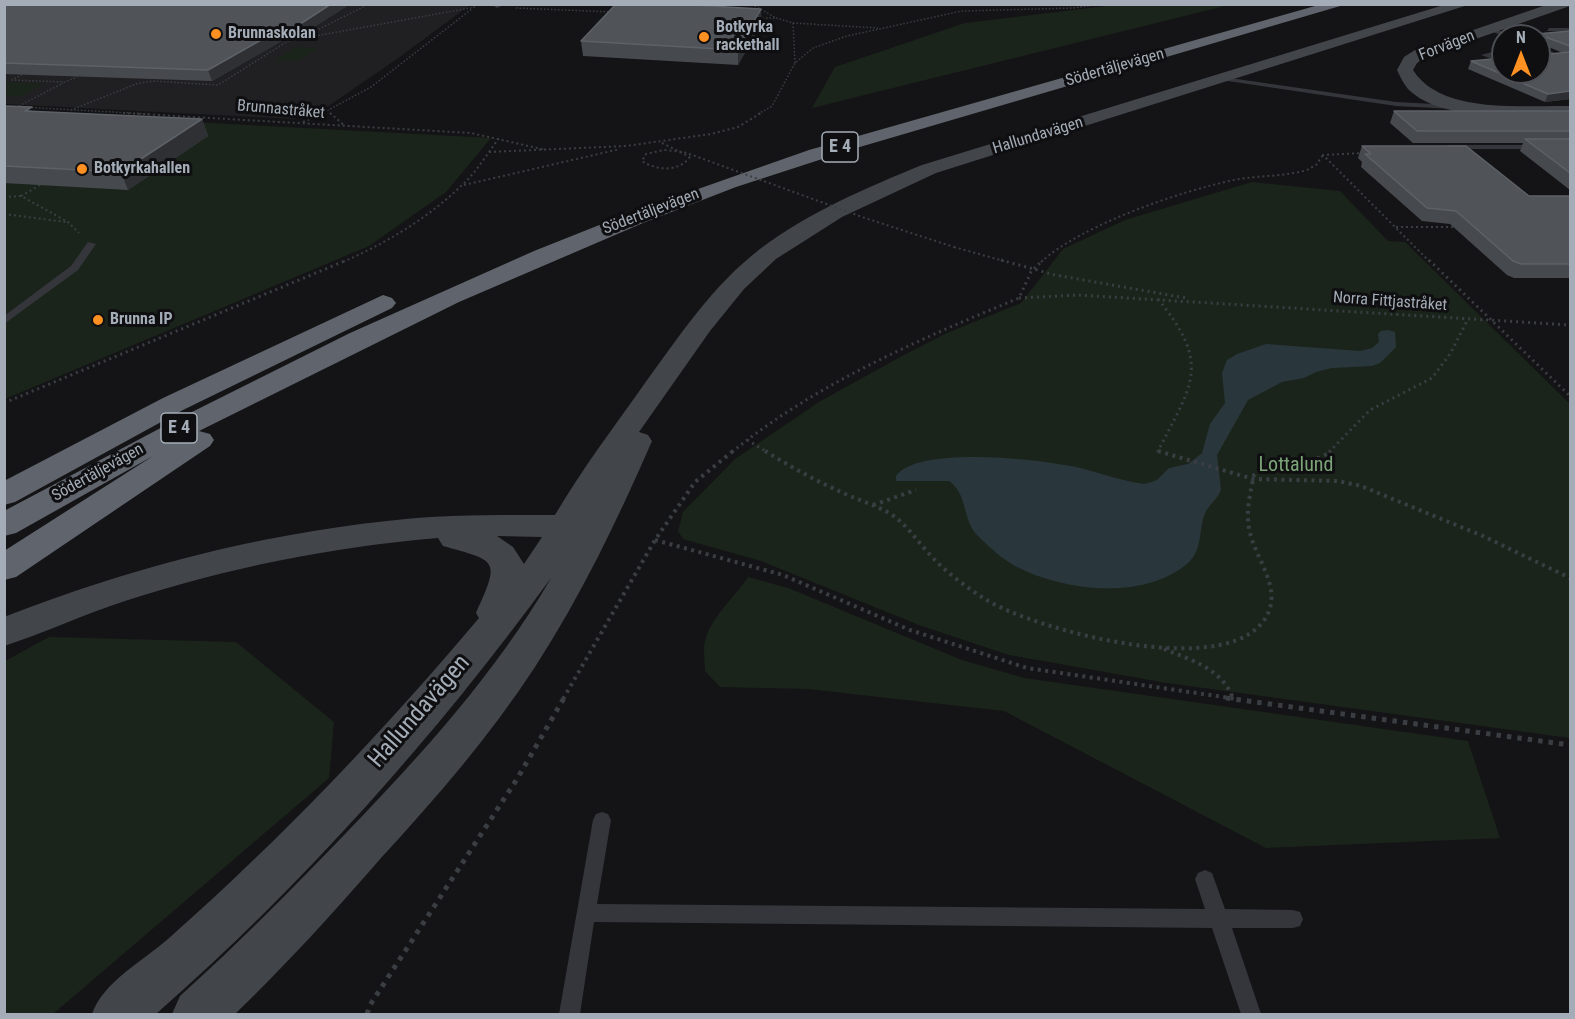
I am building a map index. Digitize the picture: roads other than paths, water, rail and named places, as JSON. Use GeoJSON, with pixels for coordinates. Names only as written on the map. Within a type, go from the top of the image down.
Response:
{"type":"FeatureCollection","features":[{"type":"Feature","properties":{"kind":"highway","name":"Södertäljevägen"},"geometry":{"type":"LineString","coordinates":[[716,167],[842,129],[1298,4]]}},
{"type":"Feature","properties":{"kind":"highway","name":"Södertäljevägen"},"geometry":{"type":"LineString","coordinates":[[4,525],[195,420],[358,339],[457,292],[590,236],[731,182],[865,140],[1340,4]]}},
{"type":"Feature","properties":{"kind":"highway","name":"Södertäljevägen"},"geometry":{"type":"LineString","coordinates":[[89,448],[173,404],[403,293]]}},
{"type":"Feature","properties":{"kind":"highway"},"geometry":{"type":"LineString","coordinates":[[4,567],[358,339]]}},
{"type":"Feature","properties":{"kind":"highway"},"geometry":{"type":"LineString","coordinates":[[4,482],[89,448]]}},
{"type":"Feature","properties":{"kind":"highway","name":"E 4"},"geometry":{"type":"LineString","coordinates":[[4,495],[89,448]]}},
{"type":"Feature","properties":{"kind":"main road","name":"Hallundavägen"},"geometry":{"type":"LineString","coordinates":[[198,1014],[236,981],[403,804],[483,707],[540,628],[584,521],[598,471],[716,305],[748,272],[784,243],[854,202],[929,169],[1464,4]]}},
{"type":"Feature","properties":{"kind":"main road","name":"Forvägen"},"geometry":{"type":"LineString","coordinates":[[1466,107],[1430,97],[1411,82],[1405,70],[1410,60],[1421,53],[1565,4]]}},
{"type":"Feature","properties":{"kind":"main road"},"geometry":{"type":"LineString","coordinates":[[1466,107],[1570,111]]}},
{"type":"Feature","properties":{"kind":"main road","name":"Hallundavägen"},"geometry":{"type":"LineString","coordinates":[[118,1014],[227,916],[333,810],[422,714],[531,579],[584,521]]}},
{"type":"Feature","properties":{"kind":"main road"},"geometry":{"type":"LineString","coordinates":[[4,632],[109,594],[199,567],[284,549],[442,527],[584,521]]}},
{"type":"Feature","properties":{"kind":"main road"},"geometry":{"type":"LineString","coordinates":[[366,536],[464,538],[497,549],[507,565],[508,583],[480,642]]}},
{"type":"Feature","properties":{"kind":"lane"},"geometry":{"type":"LineString","coordinates":[[1551,30],[1570,30]]}},
{"type":"Feature","properties":{"kind":"lane"},"geometry":{"type":"LineString","coordinates":[[1223,79],[1396,104],[1466,107]]}},
{"type":"Feature","properties":{"kind":"lane"},"geometry":{"type":"LineString","coordinates":[[1444,147],[1570,147]]}},
{"type":"Feature","properties":{"kind":"lane"},"geometry":{"type":"LineString","coordinates":[[4,321],[75,268],[91,244]]}},
{"type":"Feature","properties":{"kind":"lane"},"geometry":{"type":"LineString","coordinates":[[569,1014],[602,820]]}},
{"type":"Feature","properties":{"kind":"lane"},"geometry":{"type":"LineString","coordinates":[[1206,879],[1251,1014]]}},
{"type":"Feature","properties":{"kind":"lane"},"geometry":{"type":"LineString","coordinates":[[588,913],[1293,920]]}},
{"type":"Feature","properties":{"kind":"place","name":"Brunnaskolan"},"geometry":{"type":"Point","coordinates":[216,34]}},
{"type":"Feature","properties":{"kind":"place","name":"Botkyrka rackethall"},"geometry":{"type":"Point","coordinates":[704,37]}},
{"type":"Feature","properties":{"kind":"place","name":"Botkyrkahallen"},"geometry":{"type":"Point","coordinates":[82,169]}},
{"type":"Feature","properties":{"kind":"place","name":"Brunna IP"},"geometry":{"type":"Point","coordinates":[98,320]}},
{"type":"Feature","properties":{"kind":"park label","name":"Lottalund"},"geometry":{"type":"Point","coordinates":[1296,466]}}]}
